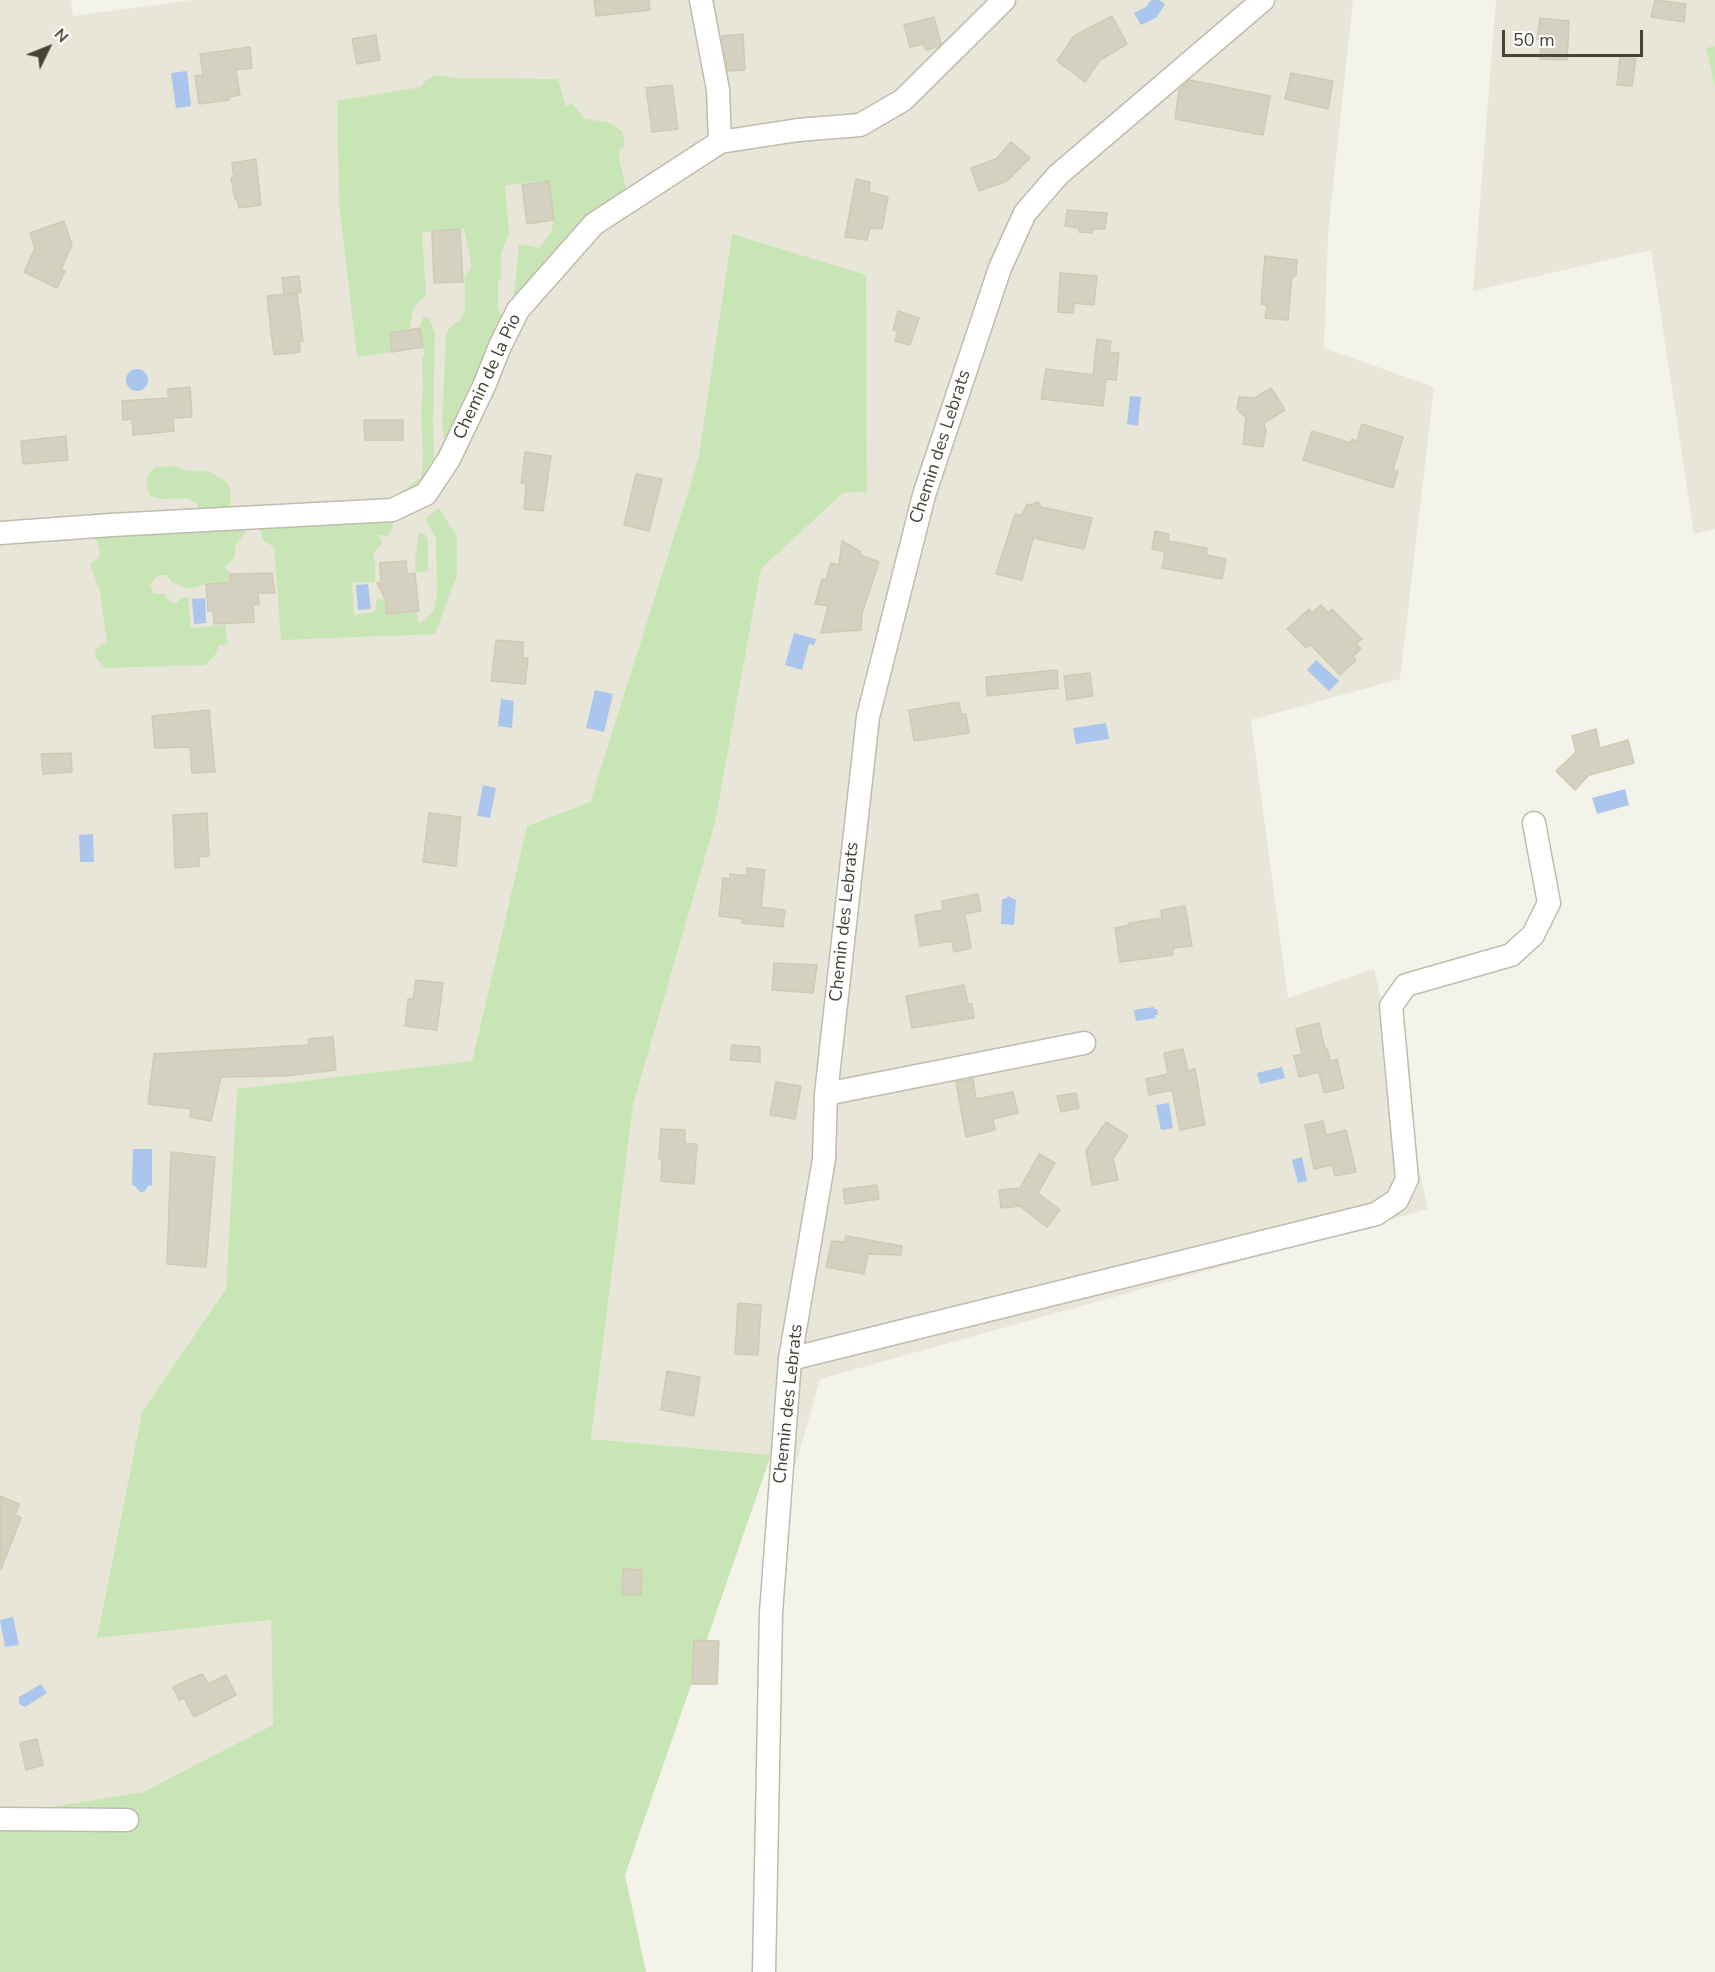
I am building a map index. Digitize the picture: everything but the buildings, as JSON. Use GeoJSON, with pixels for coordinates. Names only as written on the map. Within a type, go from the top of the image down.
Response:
{"type":"FeatureCollection","features":[{"type":"Feature","properties":{"kind":"street"},"geometry":{"type":"LineString","coordinates":[[701,0],[718,90],[720,142]]}},
{"type":"Feature","properties":{"kind":"street","name":"Chemin de la Pio"},"geometry":{"type":"LineString","coordinates":[[0,533],[392,510],[426,494],[449,459],[518,310],[594,224],[720,142],[798,130],[860,125],[903,100],[1004,0]]}},
{"type":"Feature","properties":{"kind":"street","name":"Chemin des Lebrats"},"geometry":{"type":"LineString","coordinates":[[764,1972],[771,1614],[790,1359],[824,1159],[826,1094],[868,717],[924,495],[1000,268],[1025,213],[1058,175],[1263,0]]}},
{"type":"Feature","properties":{"kind":"street"},"geometry":{"type":"LineString","coordinates":[[790,1359],[1376,1215],[1396,1200],[1407,1179],[1391,1006],[1406,985],[1511,955],[1533,935],[1550,903],[1534,823]]}},
{"type":"Feature","properties":{"kind":"street"},"geometry":{"type":"LineString","coordinates":[[826,1094],[1084,1043]]}},
{"type":"Feature","properties":{"kind":"street"},"geometry":{"type":"LineString","coordinates":[[0,1819],[127,1820]]}},
{"type":"Feature","properties":{"kind":"shaded area"},"geometry":{"type":"Polygon","coordinates":[[[0,0],[71,0],[73,16],[192,0],[1353,0],[1328,234],[1324,348],[1434,387],[1400,679],[1251,720],[1288,998],[1374,969],[1428,1209],[820,1379],[796,1463],[771,1455],[591,1439],[633,1105],[715,823],[761,569],[843,493],[867,492],[732,234],[698,460],[590,802],[527,826],[472,1061],[237,1090],[226,1289],[142,1412],[98,1638],[271,1620],[273,1726],[143,1792],[0,1815],[0,0]]]}},
{"type":"Feature","properties":{"kind":"shaded area"},"geometry":{"type":"Polygon","coordinates":[[[1496,0],[1715,0],[1715,529],[1694,534],[1651,250],[1473,291],[1496,0]]]}},
{"type":"Feature","properties":{"kind":"green space"},"geometry":{"type":"Polygon","coordinates":[[[1715,46],[1715,86],[1706,48],[1715,46]]]}},
{"type":"Feature","properties":{"kind":"green space"},"geometry":{"type":"Polygon","coordinates":[[[436,75],[453,78],[558,79],[566,107],[572,103],[585,119],[607,122],[622,131],[625,145],[620,149],[619,158],[626,189],[618,199],[572,233],[551,254],[518,299],[514,295],[519,244],[539,248],[551,233],[554,220],[548,181],[505,185],[509,233],[501,253],[498,310],[505,319],[445,445],[442,424],[446,335],[450,327],[465,313],[465,276],[471,269],[464,229],[422,232],[426,294],[413,309],[409,330],[392,352],[357,357],[339,203],[337,101],[421,87],[426,80],[436,75]]]}},
{"type":"Feature","properties":{"kind":"green space"},"geometry":{"type":"Polygon","coordinates":[[[732,234],[866,275],[867,492],[843,493],[761,569],[715,823],[633,1105],[591,1439],[771,1455],[625,1875],[646,1972],[0,1972],[0,1815],[143,1792],[273,1725],[271,1620],[97,1638],[142,1412],[226,1289],[237,1089],[472,1061],[527,826],[590,802],[698,460],[732,234]]]}},
{"type":"Feature","properties":{"kind":"green space"},"geometry":{"type":"Polygon","coordinates":[[[424,316],[430,320],[435,334],[434,470],[430,478],[402,498],[401,492],[421,477],[422,473],[422,359],[425,351],[420,325],[424,316]]]}},
{"type":"Feature","properties":{"kind":"green space"},"geometry":{"type":"Polygon","coordinates":[[[175,466],[185,470],[211,472],[224,480],[230,488],[231,515],[246,532],[236,544],[234,558],[225,567],[230,574],[230,583],[206,584],[189,589],[172,582],[167,575],[161,575],[155,578],[150,586],[154,594],[165,594],[166,598],[174,603],[181,598],[188,597],[191,628],[225,625],[228,644],[219,645],[215,655],[205,665],[105,668],[96,658],[95,650],[107,643],[100,592],[90,564],[99,558],[100,551],[97,541],[90,535],[182,530],[188,534],[196,529],[197,504],[188,498],[162,499],[150,496],[147,477],[155,467],[175,466]]]}},
{"type":"Feature","properties":{"kind":"green space"},"geometry":{"type":"Polygon","coordinates":[[[439,508],[457,537],[457,575],[435,634],[281,640],[274,547],[264,541],[258,526],[389,518],[393,525],[388,536],[376,535],[381,539],[381,545],[373,555],[375,582],[352,583],[354,615],[375,612],[377,599],[380,599],[386,601],[387,614],[417,611],[418,622],[422,622],[433,612],[437,594],[436,538],[425,519],[439,508]]]}},
{"type":"Feature","properties":{"kind":"green space"},"geometry":{"type":"Polygon","coordinates":[[[419,533],[428,539],[428,571],[416,572],[415,560],[419,533]]]}},
{"type":"Feature","properties":{"kind":"water"},"geometry":{"type":"Polygon","coordinates":[[[1151,0],[1159,0],[1165,4],[1156,18],[1141,25],[1134,13],[1146,7],[1151,0]]]}},
{"type":"Feature","properties":{"kind":"water"},"geometry":{"type":"Polygon","coordinates":[[[187,71],[191,106],[176,108],[171,73],[187,71]]]}},
{"type":"Feature","properties":{"kind":"water"},"geometry":{"type":"Polygon","coordinates":[[[133,369],[141,369],[148,376],[148,384],[141,391],[133,391],[126,384],[126,376],[133,369]]]}},
{"type":"Feature","properties":{"kind":"water"},"geometry":{"type":"Polygon","coordinates":[[[1130,396],[1141,397],[1138,426],[1127,424],[1130,396]]]}},
{"type":"Feature","properties":{"kind":"water"},"geometry":{"type":"Polygon","coordinates":[[[368,584],[371,609],[358,610],[356,585],[368,584]]]}},
{"type":"Feature","properties":{"kind":"water"},"geometry":{"type":"Polygon","coordinates":[[[205,598],[206,623],[194,624],[192,599],[205,598]]]}},
{"type":"Feature","properties":{"kind":"water"},"geometry":{"type":"Polygon","coordinates":[[[794,633],[816,639],[814,645],[809,644],[802,670],[785,665],[794,633]]]}},
{"type":"Feature","properties":{"kind":"water"},"geometry":{"type":"Polygon","coordinates":[[[1316,660],[1339,681],[1329,691],[1307,670],[1316,660]]]}},
{"type":"Feature","properties":{"kind":"water"},"geometry":{"type":"Polygon","coordinates":[[[595,690],[613,694],[604,732],[586,728],[595,690]]]}},
{"type":"Feature","properties":{"kind":"water"},"geometry":{"type":"Polygon","coordinates":[[[501,699],[514,701],[512,728],[498,726],[501,699]]]}},
{"type":"Feature","properties":{"kind":"water"},"geometry":{"type":"Polygon","coordinates":[[[1106,723],[1109,739],[1076,744],[1073,728],[1106,723]]]}},
{"type":"Feature","properties":{"kind":"water"},"geometry":{"type":"Polygon","coordinates":[[[483,785],[496,788],[490,818],[477,816],[483,785]]]}},
{"type":"Feature","properties":{"kind":"water"},"geometry":{"type":"Polygon","coordinates":[[[1625,789],[1629,805],[1597,814],[1592,798],[1625,789]]]}},
{"type":"Feature","properties":{"kind":"water"},"geometry":{"type":"Polygon","coordinates":[[[93,834],[94,862],[80,862],[79,835],[93,834]]]}},
{"type":"Feature","properties":{"kind":"water"},"geometry":{"type":"Polygon","coordinates":[[[1008,896],[1016,900],[1014,925],[1001,924],[1002,899],[1008,896]]]}},
{"type":"Feature","properties":{"kind":"water"},"geometry":{"type":"Polygon","coordinates":[[[1154,1007],[1157,1009],[1156,1018],[1136,1021],[1134,1010],[1154,1007]]]}},
{"type":"Feature","properties":{"kind":"water"},"geometry":{"type":"Polygon","coordinates":[[[1282,1067],[1285,1078],[1260,1084],[1257,1073],[1282,1067]]]}},
{"type":"Feature","properties":{"kind":"water"},"geometry":{"type":"Polygon","coordinates":[[[1169,1103],[1173,1128],[1161,1130],[1156,1105],[1169,1103]]]}},
{"type":"Feature","properties":{"kind":"water"},"geometry":{"type":"Polygon","coordinates":[[[133,1149],[152,1149],[152,1186],[149,1185],[144,1192],[140,1192],[132,1185],[133,1149]]]}},
{"type":"Feature","properties":{"kind":"water"},"geometry":{"type":"Polygon","coordinates":[[[1302,1157],[1307,1181],[1298,1183],[1292,1160],[1302,1157]]]}},
{"type":"Feature","properties":{"kind":"water"},"geometry":{"type":"Polygon","coordinates":[[[13,1617],[19,1645],[5,1647],[0,1620],[13,1617]]]}},
{"type":"Feature","properties":{"kind":"water"},"geometry":{"type":"Polygon","coordinates":[[[41,1684],[47,1693],[25,1707],[19,1704],[19,1697],[41,1684]]]}}]}
